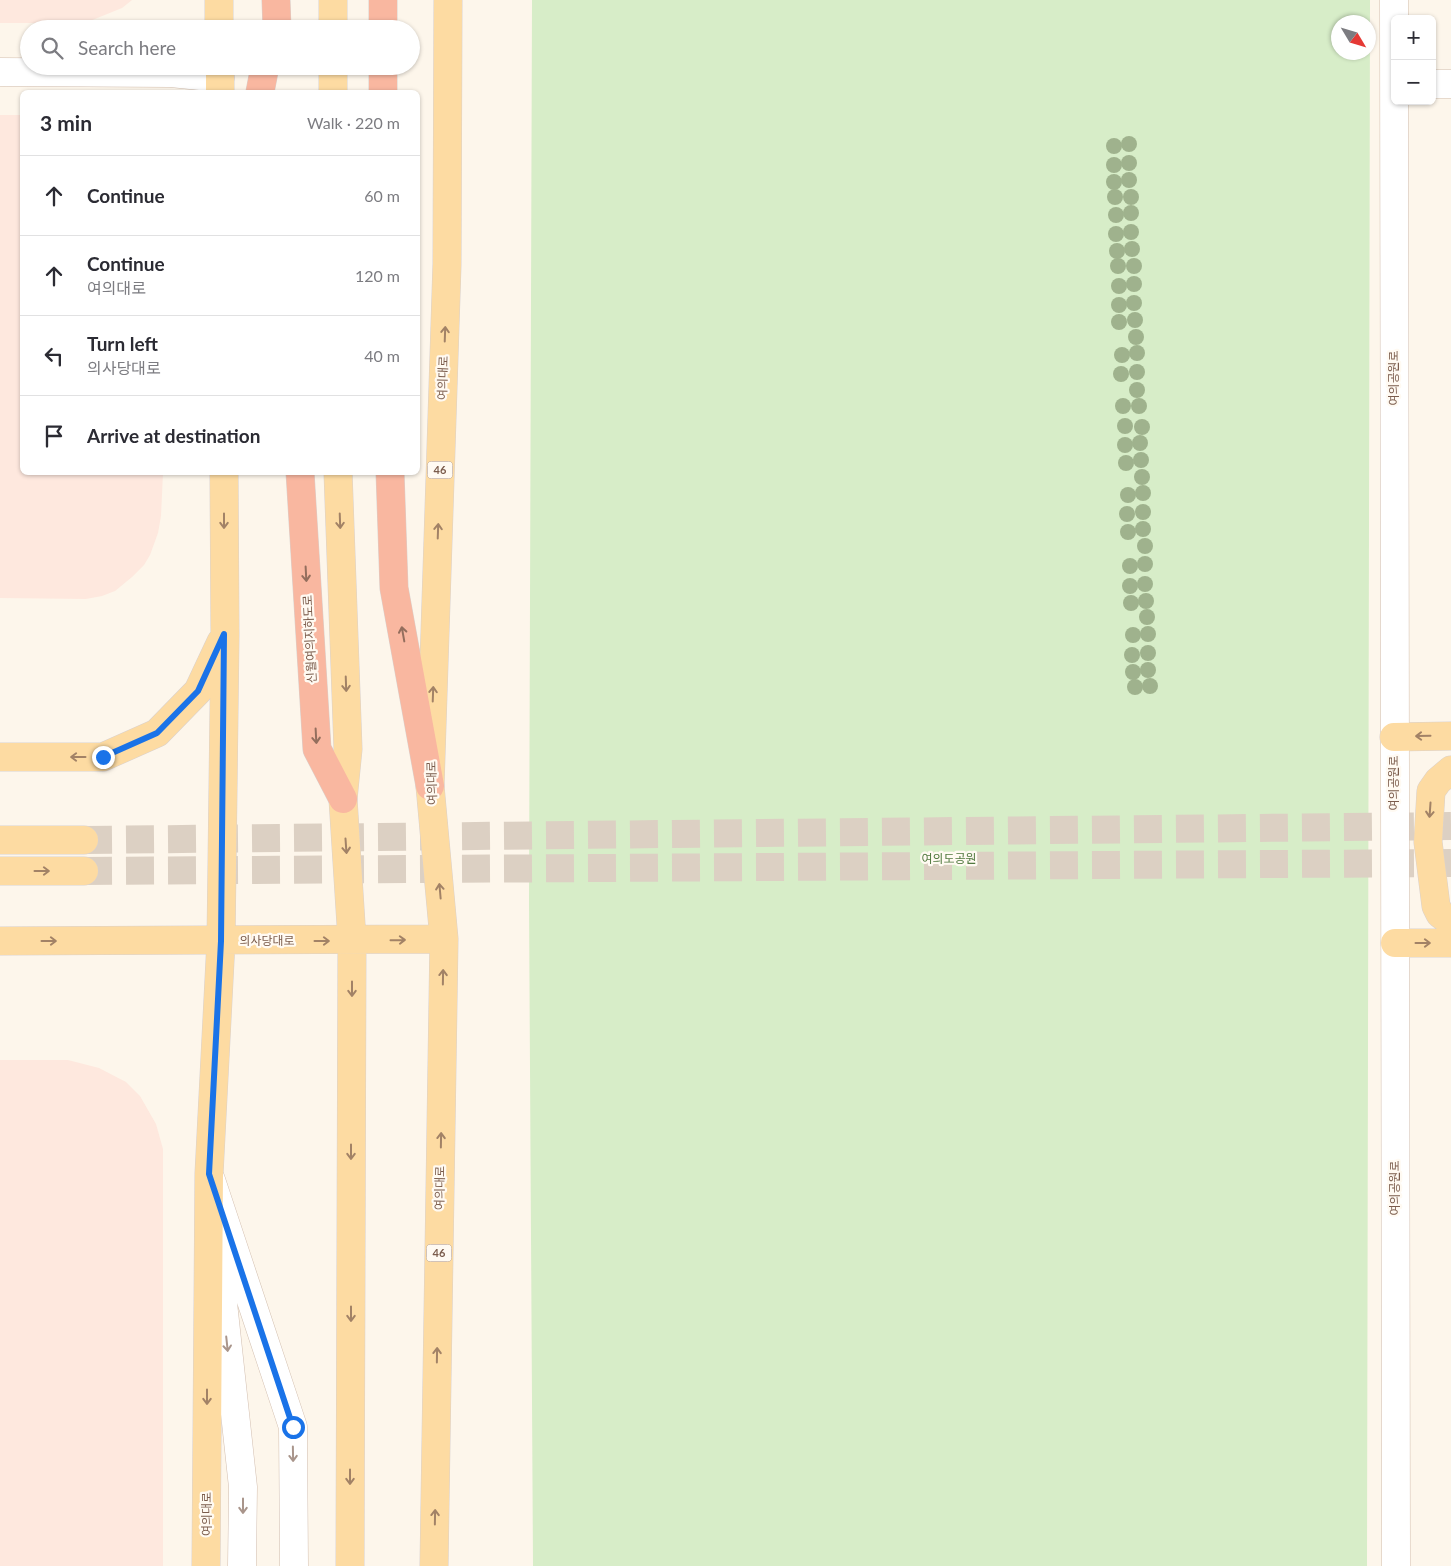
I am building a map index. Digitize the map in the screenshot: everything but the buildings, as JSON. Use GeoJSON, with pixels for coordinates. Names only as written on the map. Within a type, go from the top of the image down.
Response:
{"type":"FeatureCollection","features":[{"type":"Feature","properties":{"kind":"highway"},"geometry":{"type":"LineString","coordinates":[[383,0],[383,20]]}},
{"type":"Feature","properties":{"kind":"highway"},"geometry":{"type":"LineString","coordinates":[[260,90],[263,75]]}},
{"type":"Feature","properties":{"kind":"highway"},"geometry":{"type":"LineString","coordinates":[[279,75],[280,90]]}},
{"type":"Feature","properties":{"kind":"highway"},"geometry":{"type":"LineString","coordinates":[[383,75],[383,90]]}},
{"type":"Feature","properties":{"kind":"highway","name":"신월여의지하도로"},"geometry":{"type":"LineString","coordinates":[[300,475],[317,749],[343,799]]}},
{"type":"Feature","properties":{"kind":"highway"},"geometry":{"type":"LineString","coordinates":[[390,475],[394,588],[430,786]]}},
{"type":"Feature","properties":{"kind":"main road"},"geometry":{"type":"LineString","coordinates":[[220,0],[220,20]]}},
{"type":"Feature","properties":{"kind":"main road"},"geometry":{"type":"LineString","coordinates":[[332,0],[333,20]]}},
{"type":"Feature","properties":{"kind":"main road","name":"여의대로"},"geometry":{"type":"LineString","coordinates":[[434,1566],[444,939],[430,786],[447,264],[448,0]]}},
{"type":"Feature","properties":{"kind":"main road"},"geometry":{"type":"LineString","coordinates":[[333,75],[333,90]]}},
{"type":"Feature","properties":{"kind":"main road","name":"여의대로"},"geometry":{"type":"LineString","coordinates":[[206,1566],[209,1174],[221,941],[224,475]]}},
{"type":"Feature","properties":{"kind":"main road"},"geometry":{"type":"LineString","coordinates":[[338,475],[348,749],[343,799],[352,940],[350,1566]]}},
{"type":"Feature","properties":{"kind":"main road"},"geometry":{"type":"LineString","coordinates":[[0,757],[103,757],[157,733],[198,691],[224,634]]}},
{"type":"Feature","properties":{"kind":"main road"},"geometry":{"type":"LineString","coordinates":[[1394,737],[1451,736]]}},
{"type":"Feature","properties":{"kind":"main road"},"geometry":{"type":"LineString","coordinates":[[1451,770],[1438,781],[1431,791],[1428,842],[1436,906],[1440,914],[1451,922]]}},
{"type":"Feature","properties":{"kind":"main road"},"geometry":{"type":"LineString","coordinates":[[0,840],[84,840]]}},
{"type":"Feature","properties":{"kind":"main road"},"geometry":{"type":"LineString","coordinates":[[0,871],[84,871]]}},
{"type":"Feature","properties":{"kind":"main road","name":"의사당대로"},"geometry":{"type":"LineString","coordinates":[[0,941],[444,939]]}},
{"type":"Feature","properties":{"kind":"main road"},"geometry":{"type":"LineString","coordinates":[[1395,943],[1451,943]]}},
{"type":"Feature","properties":{"kind":"street","name":"여의공원로"},"geometry":{"type":"LineString","coordinates":[[1394,0],[1394,60]]}},
{"type":"Feature","properties":{"kind":"street"},"geometry":{"type":"LineString","coordinates":[[0,72],[20,72]]}},
{"type":"Feature","properties":{"kind":"street"},"geometry":{"type":"LineString","coordinates":[[187,75],[220,79]]}},
{"type":"Feature","properties":{"kind":"street"},"geometry":{"type":"LineString","coordinates":[[1436,84],[1451,84]]}},
{"type":"Feature","properties":{"kind":"street","name":"여의공원로"},"geometry":{"type":"LineString","coordinates":[[1394,105],[1396,1566]]}},
{"type":"Feature","properties":{"kind":"street"},"geometry":{"type":"LineString","coordinates":[[209,1174],[243,1487],[242,1566]]}},
{"type":"Feature","properties":{"kind":"street"},"geometry":{"type":"LineString","coordinates":[[209,1174],[293,1427],[294,1566]]}},
{"type":"Feature","properties":{"kind":"shaded area"},"geometry":{"type":"Polygon","coordinates":[[[0,0],[132,0],[122,8],[92,20],[20,20],[20,23],[0,23],[0,0]]]}},
{"type":"Feature","properties":{"kind":"shaded area"},"geometry":{"type":"Polygon","coordinates":[[[0,115],[20,115],[20,475],[163,475],[161,516],[158,533],[150,555],[144,565],[115,591],[86,599],[0,598],[0,115]]]}},
{"type":"Feature","properties":{"kind":"shaded area"},"geometry":{"type":"Polygon","coordinates":[[[0,1060],[68,1060],[99,1068],[126,1082],[140,1096],[156,1124],[163,1149],[163,1566],[0,1566],[0,1060]]]}},
{"type":"Feature","properties":{"kind":"green space","name":"여의도공원"},"geometry":{"type":"Polygon","coordinates":[[[532,0],[1370,0],[1370,15],[1331,15],[1331,60],[1370,60],[1367,1566],[533,1566],[529,902],[532,0]]]}},
{"type":"Feature","properties":{"kind":"tunnel"},"geometry":{"type":"LineString","coordinates":[[84,840],[1451,826]]}},
{"type":"Feature","properties":{"kind":"tunnel"},"geometry":{"type":"LineString","coordinates":[[84,871],[1451,863]]}},
{"type":"Feature","properties":{"kind":"route"},"geometry":{"type":"LineString","coordinates":[[103,757],[157,733],[198,691],[224,634],[221,941],[209,1174],[293,1427]]}}]}
